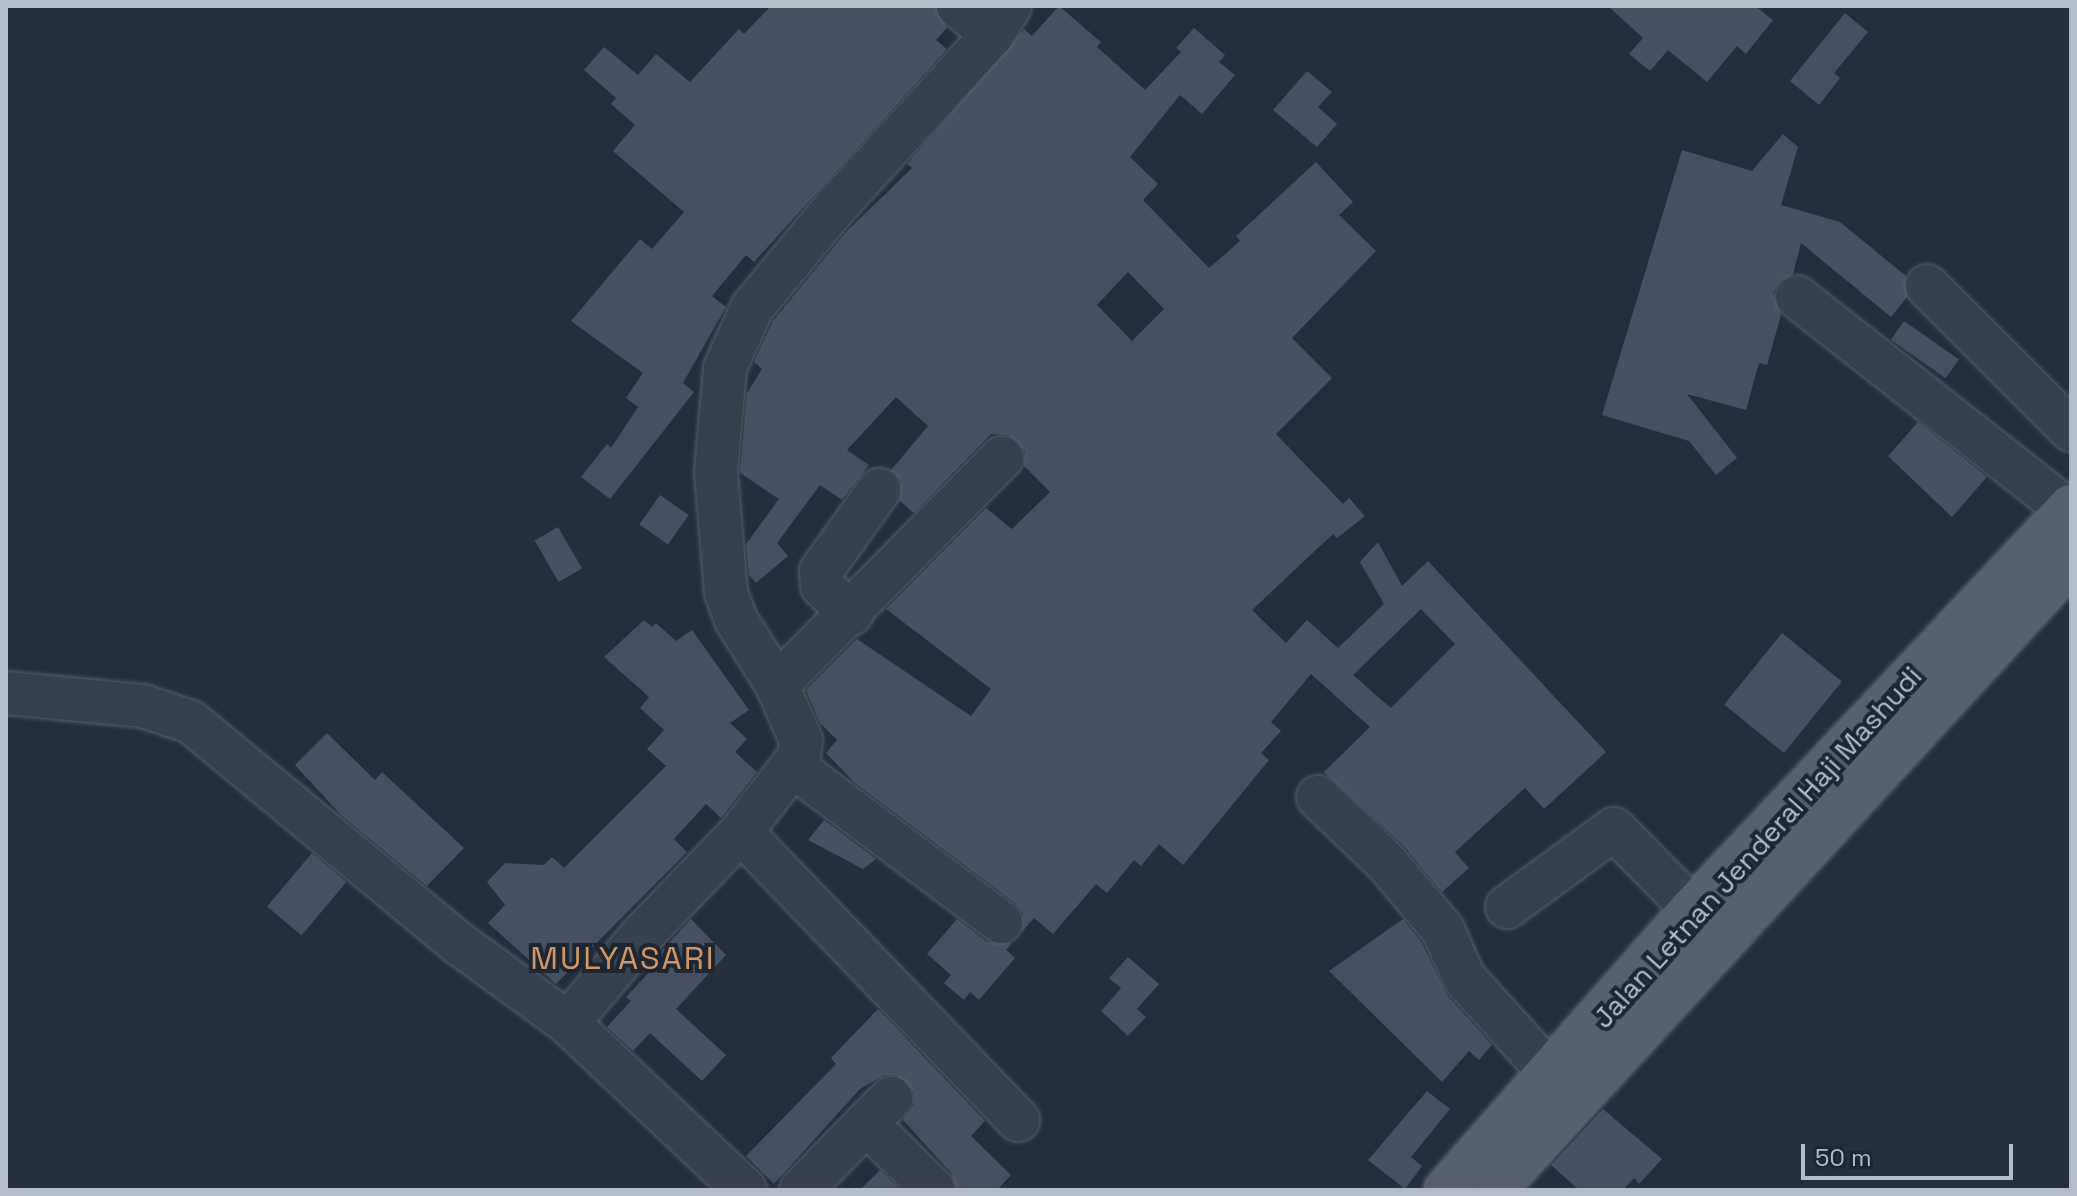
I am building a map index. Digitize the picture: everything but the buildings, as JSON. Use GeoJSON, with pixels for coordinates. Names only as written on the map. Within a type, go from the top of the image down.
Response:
{"type":"FeatureCollection","features":[{"type":"Feature","properties":{"kind":"main road","name":"Jalan Letnan Jenderal Haji Mashudi"},"geometry":{"type":"LineString","coordinates":[[1494,1190],[2056,560],[2070,508]]}},
{"type":"Feature","properties":{"kind":"main road","name":"Jalan Letnan Jenderal Haji Mashudi"},"geometry":{"type":"LineString","coordinates":[[1446,1190],[1693,909],[2056,560]]}},
{"type":"Feature","properties":{"kind":"street"},"geometry":{"type":"LineString","coordinates":[[568,1023],[642,935],[741,832],[795,768],[801,740],[777,685],[736,620],[719,551],[716,473],[725,368],[752,308],[837,205],[1001,21],[958,6]]}},
{"type":"Feature","properties":{"kind":"street"},"geometry":{"type":"LineString","coordinates":[[1927,286],[2071,430]]}},
{"type":"Feature","properties":{"kind":"street"},"geometry":{"type":"LineString","coordinates":[[1797,297],[2070,508]]}},
{"type":"Feature","properties":{"kind":"street"},"geometry":{"type":"LineString","coordinates":[[777,685],[851,614],[1002,458]]}},
{"type":"Feature","properties":{"kind":"street"},"geometry":{"type":"LineString","coordinates":[[851,614],[822,586],[821,571],[879,490]]}},
{"type":"Feature","properties":{"kind":"street"},"geometry":{"type":"LineString","coordinates":[[6,693],[143,706],[191,722],[461,945],[568,1023],[745,1190]]}},
{"type":"Feature","properties":{"kind":"street"},"geometry":{"type":"LineString","coordinates":[[795,768],[1001,922]]}},
{"type":"Feature","properties":{"kind":"street"},"geometry":{"type":"LineString","coordinates":[[1318,797],[1387,863],[1449,940],[1464,978],[1551,1074]]}},
{"type":"Feature","properties":{"kind":"street"},"geometry":{"type":"LineString","coordinates":[[1507,907],[1614,829],[1693,909]]}},
{"type":"Feature","properties":{"kind":"street"},"geometry":{"type":"LineString","coordinates":[[741,832],[1018,1120]]}},
{"type":"Feature","properties":{"kind":"street"},"geometry":{"type":"LineString","coordinates":[[801,1190],[879,1110],[934,1190]]}},
{"type":"Feature","properties":{"kind":"district","name":"MULYASARI"},"geometry":{"type":"Point","coordinates":[623,958]}}]}
